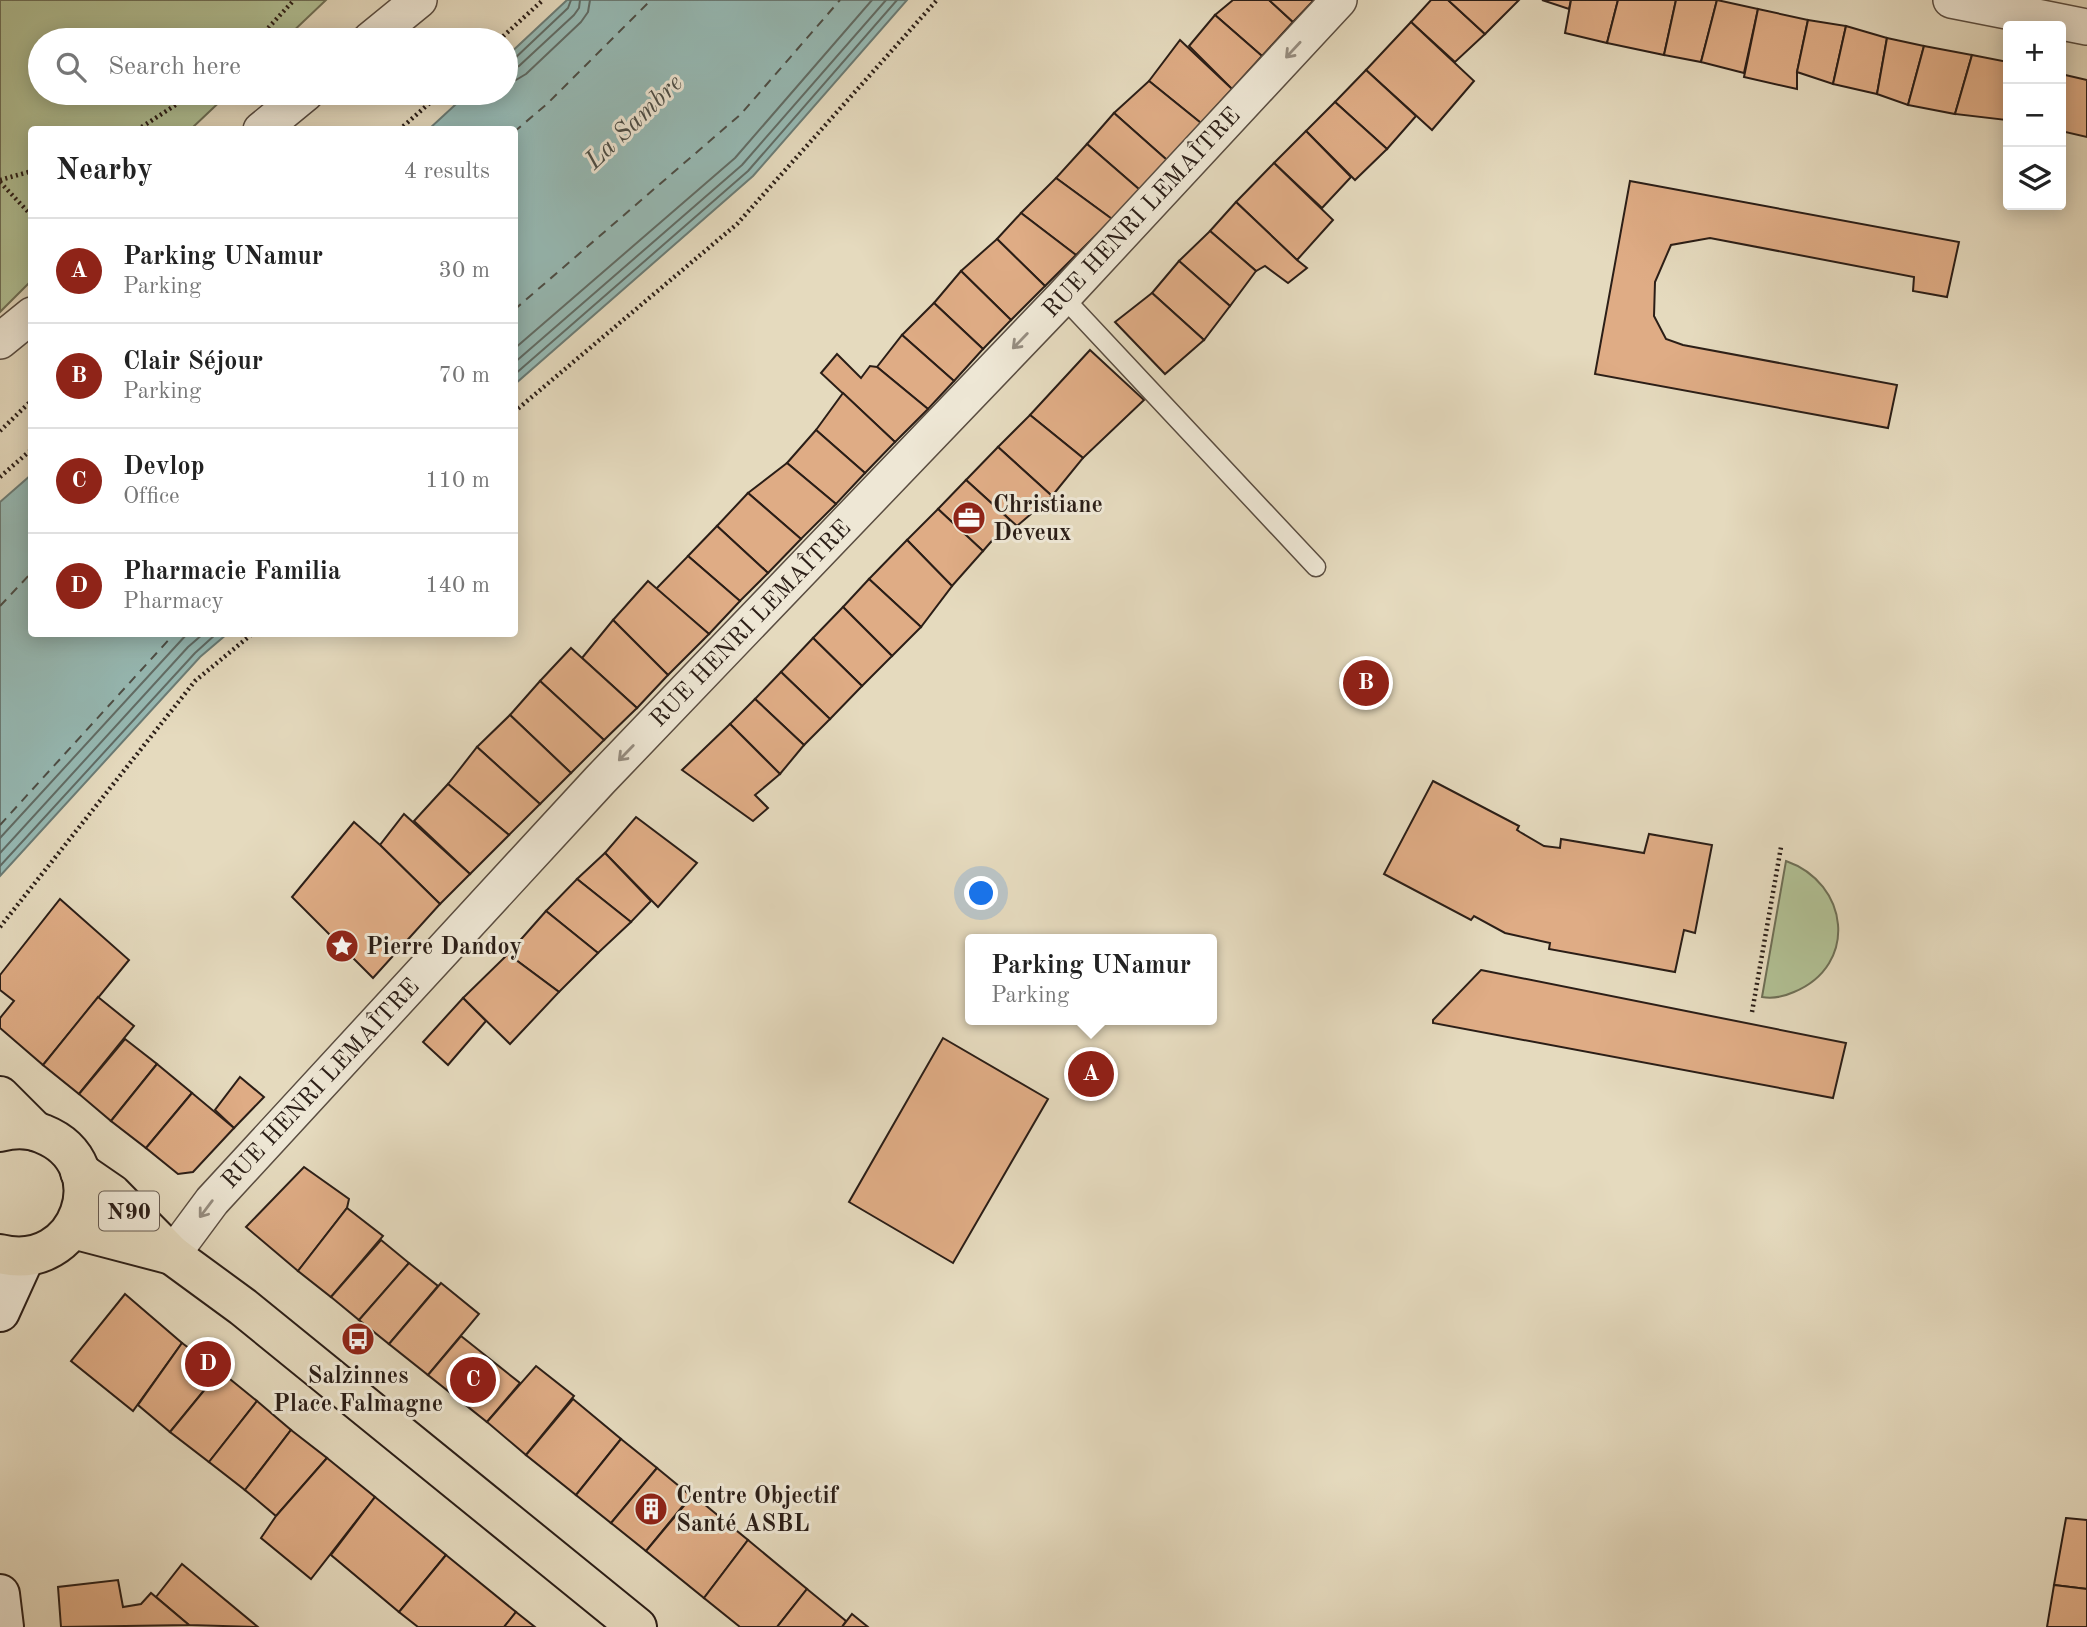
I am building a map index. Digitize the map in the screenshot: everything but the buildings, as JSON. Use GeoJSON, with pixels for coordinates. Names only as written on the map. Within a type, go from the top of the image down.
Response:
{"type":"FeatureCollection","features":[{"type":"Feature","properties":{"kind":"main road","name":"N90"},"geometry":{"type":"LineString","coordinates":[[0,1096],[18,1131],[50,1137],[63,1146],[73,1158],[83,1186],[83,1201],[73,1228],[52,1248],[39,1254],[13,1255]]}},
{"type":"Feature","properties":{"kind":"main road","name":"N90"},"geometry":{"type":"LineString","coordinates":[[80,1172],[112,1194],[172,1255],[243,1307],[637,1627]]}},
{"type":"Feature","properties":{"kind":"main road","name":"N90"},"geometry":{"type":"LineString","coordinates":[[73,1228],[172,1255]]}},
{"type":"Feature","properties":{"kind":"main road"},"geometry":{"type":"LineString","coordinates":[[0,1312],[13,1255]]}},
{"type":"Feature","properties":{"kind":"main road"},"geometry":{"type":"LineString","coordinates":[[0,1594],[4,1627]]}},
{"type":"Feature","properties":{"kind":"street"},"geometry":{"type":"LineString","coordinates":[[385,28],[419,0]]}},
{"type":"Feature","properties":{"kind":"street","name":"RUE HENRI LEMAÎTRE"},"geometry":{"type":"LineString","coordinates":[[172,1255],[212,1201],[600,780],[1063,297],[1339,0]]}},
{"type":"Feature","properties":{"kind":"street"},"geometry":{"type":"LineString","coordinates":[[1951,0],[2087,27]]}},
{"type":"Feature","properties":{"kind":"street"},"geometry":{"type":"LineString","coordinates":[[266,126],[291,105]]}},
{"type":"Feature","properties":{"kind":"street"},"geometry":{"type":"LineString","coordinates":[[0,341],[28,318]]}},
{"type":"Feature","properties":{"kind":"lane"},"geometry":{"type":"LineString","coordinates":[[1063,297],[1317,567]]}},
{"type":"Feature","properties":{"kind":"path"},"geometry":{"type":"LineString","coordinates":[[268,28],[294,0]]}},
{"type":"Feature","properties":{"kind":"path"},"geometry":{"type":"LineString","coordinates":[[512,28],[543,0]]}},
{"type":"Feature","properties":{"kind":"path"},"geometry":{"type":"LineString","coordinates":[[518,409],[737,224],[937,0]]}},
{"type":"Feature","properties":{"kind":"path"},"geometry":{"type":"LineString","coordinates":[[143,126],[176,105]]}},
{"type":"Feature","properties":{"kind":"path"},"geometry":{"type":"LineString","coordinates":[[404,126],[427,105]]}},
{"type":"Feature","properties":{"kind":"path"},"geometry":{"type":"LineString","coordinates":[[28,172],[0,181],[28,212]]}},
{"type":"Feature","properties":{"kind":"path"},"geometry":{"type":"LineString","coordinates":[[0,431],[28,404]]}},
{"type":"Feature","properties":{"kind":"path"},"geometry":{"type":"LineString","coordinates":[[0,477],[28,452]]}},
{"type":"Feature","properties":{"kind":"path"},"geometry":{"type":"LineString","coordinates":[[0,927],[195,681],[248,637]]}},
{"type":"Feature","properties":{"kind":"path"},"geometry":{"type":"LineString","coordinates":[[1752,1012],[1781,847]]}},
{"type":"Feature","properties":{"kind":"green space"},"geometry":{"type":"Polygon","coordinates":[[[0,0],[326,0],[297,28],[28,28],[28,105],[216,105],[194,126],[28,126],[28,284],[0,312],[0,0]]]}},
{"type":"Feature","properties":{"kind":"green space"},"geometry":{"type":"Polygon","coordinates":[[[1786,861],[1807,872],[1823,887],[1833,905],[1838,925],[1837,944],[1829,963],[1815,980],[1786,995],[1762,997],[1786,861]]]}},
{"type":"Feature","properties":{"kind":"water","name":"La Sambre"},"geometry":{"type":"Polygon","coordinates":[[[567,0],[907,0],[753,176],[518,381],[518,126],[432,126],[455,105],[518,105],[518,46],[567,0]]]}},
{"type":"Feature","properties":{"kind":"water"},"geometry":{"type":"Polygon","coordinates":[[[28,478],[28,637],[223,637],[200,657],[0,876],[0,502],[28,478]]]}},
{"type":"Feature","properties":{"kind":"ferry route"},"geometry":{"type":"LineString","coordinates":[[518,129],[548,103],[651,0]]}},
{"type":"Feature","properties":{"kind":"ferry route"},"geometry":{"type":"LineString","coordinates":[[518,307],[741,114],[840,0]]}},
{"type":"Feature","properties":{"kind":"ferry route"},"geometry":{"type":"LineString","coordinates":[[0,606],[28,576]]}},
{"type":"Feature","properties":{"kind":"ferry route"},"geometry":{"type":"LineString","coordinates":[[0,825],[171,637]]}},
{"type":"Feature","properties":{"kind":"place","name":"Christiane Deveux"},"geometry":{"type":"Point","coordinates":[969,518]}},
{"type":"Feature","properties":{"kind":"place","name":"Clair Séjour"},"geometry":{"type":"Point","coordinates":[1366,683]}},
{"type":"Feature","properties":{"kind":"place","name":"Pierre Dandoy"},"geometry":{"type":"Point","coordinates":[342,946]}},
{"type":"Feature","properties":{"kind":"place","name":"Parking UNamur"},"geometry":{"type":"Point","coordinates":[1091,1074]}},
{"type":"Feature","properties":{"kind":"place","name":"Salzinnes Place Falmagne"},"geometry":{"type":"Point","coordinates":[358,1339]}},
{"type":"Feature","properties":{"kind":"place","name":"Pharmacie Familia"},"geometry":{"type":"Point","coordinates":[208,1364]}},
{"type":"Feature","properties":{"kind":"place","name":"Devlop"},"geometry":{"type":"Point","coordinates":[473,1380]}},
{"type":"Feature","properties":{"kind":"place","name":"Centre Objectif Santé ASBL"},"geometry":{"type":"Point","coordinates":[651,1509]}}]}
